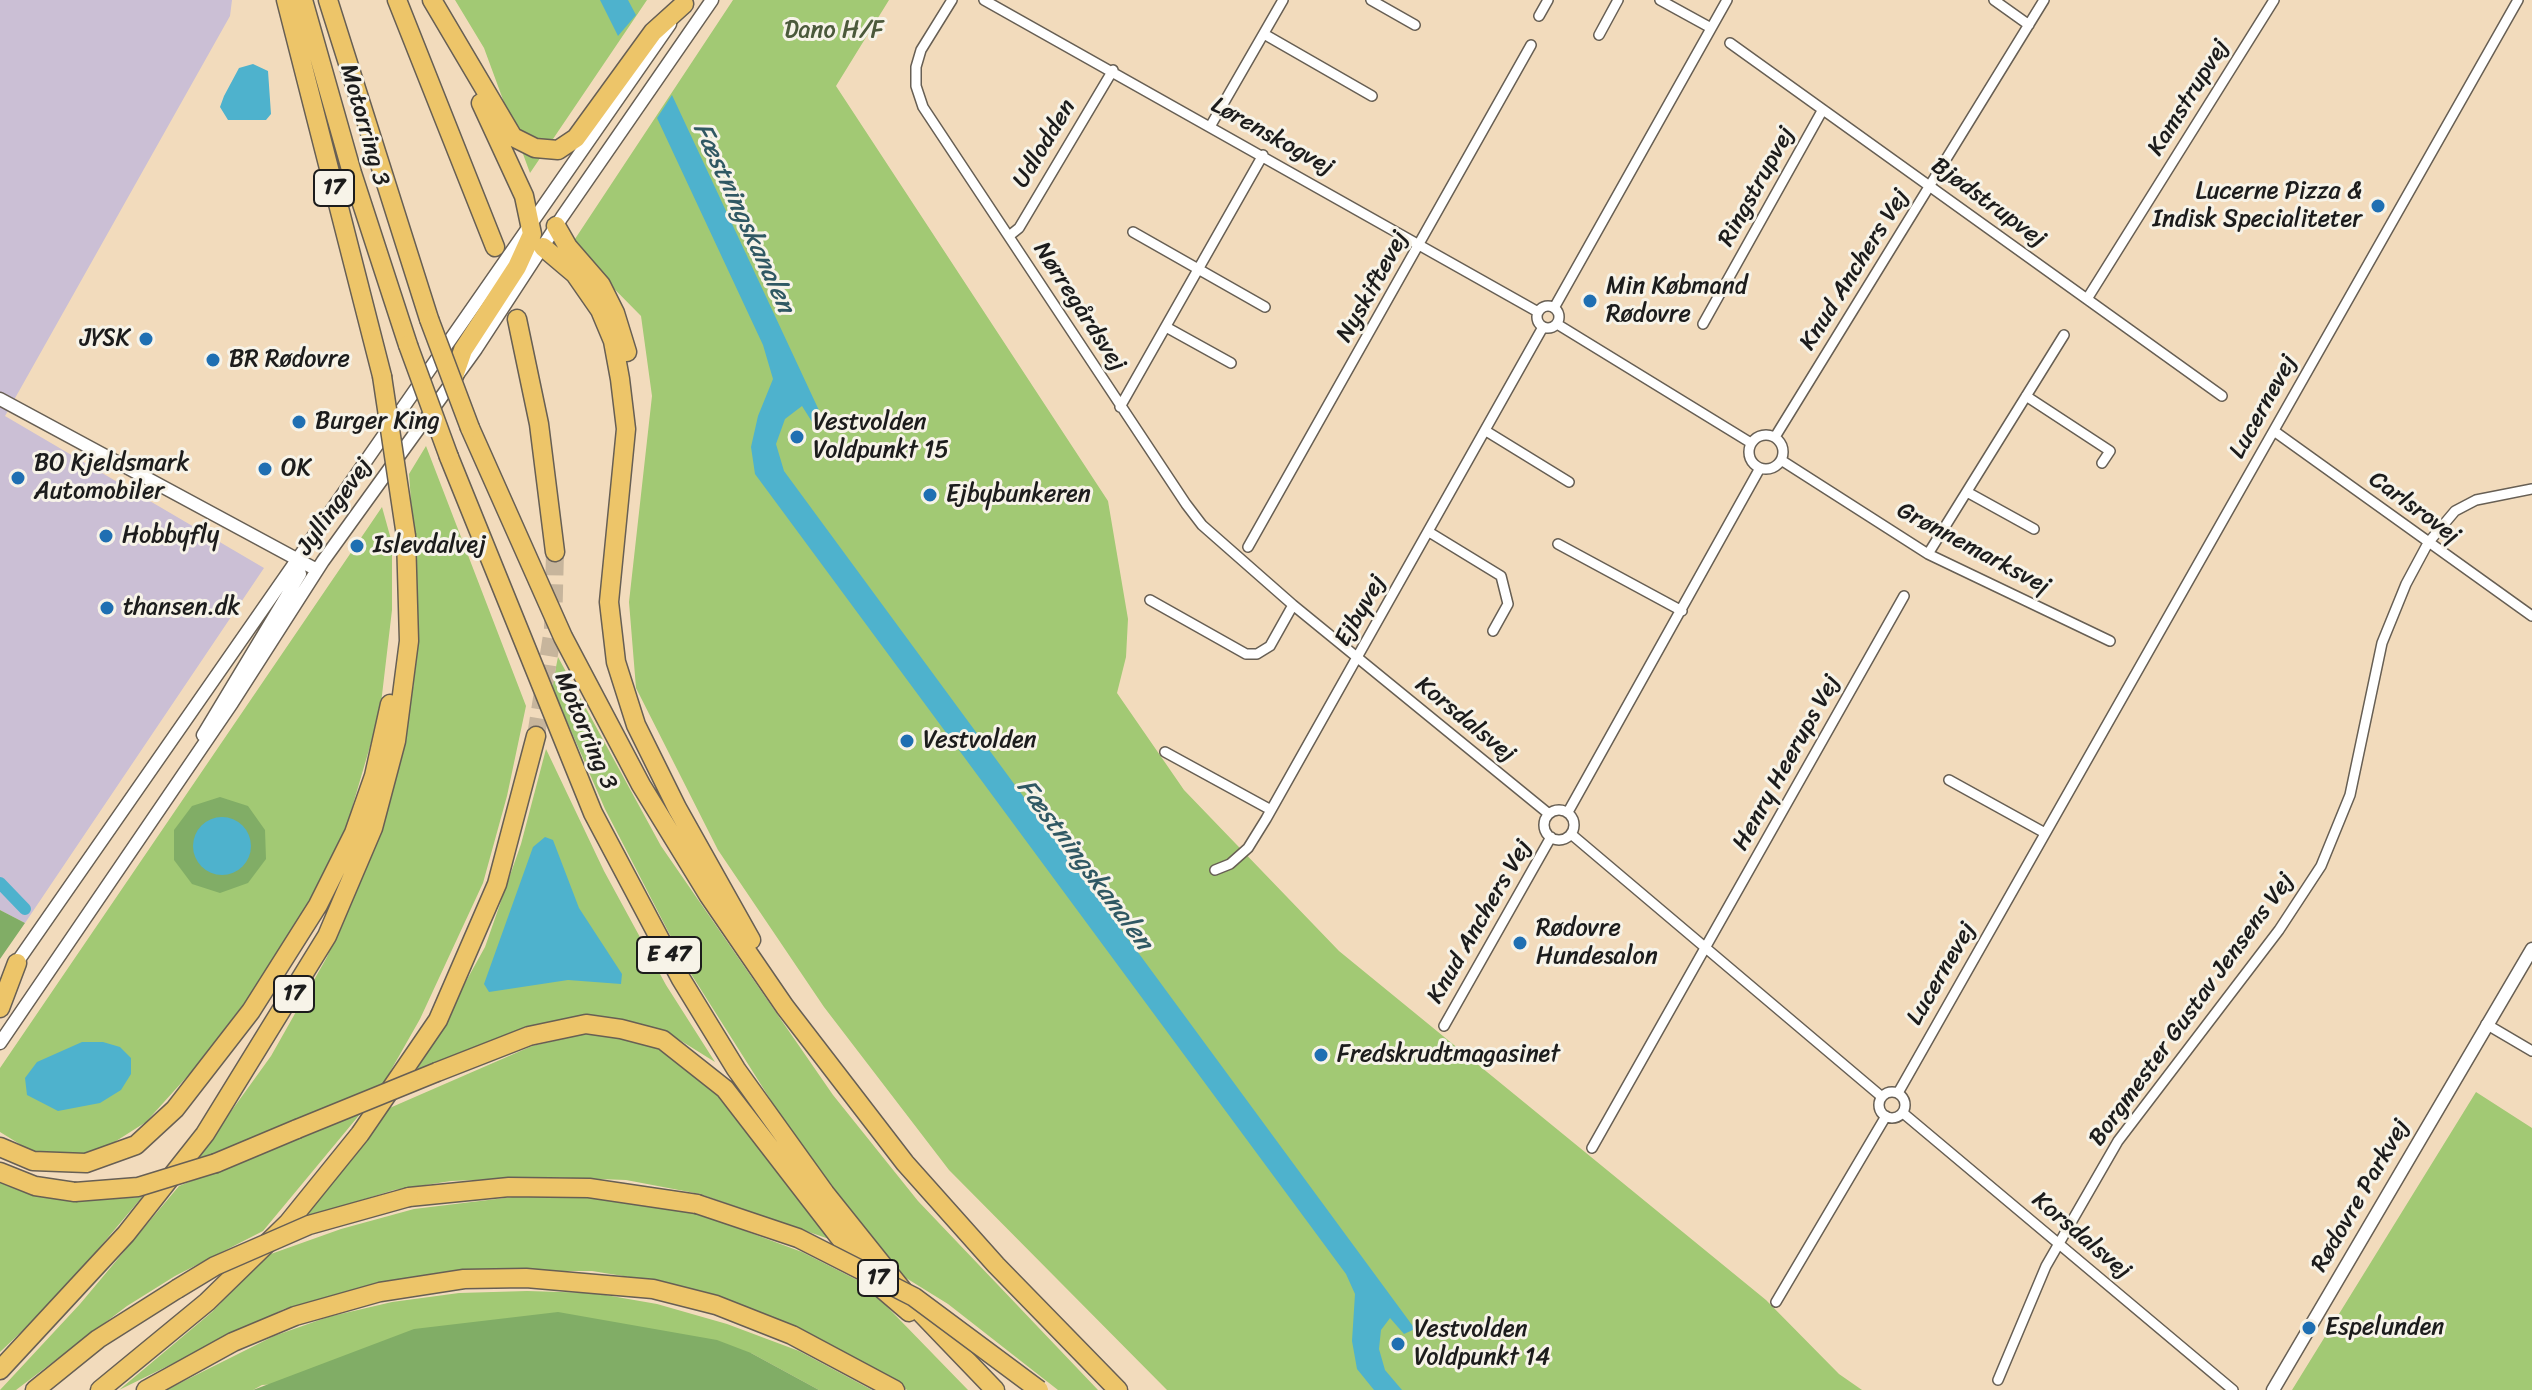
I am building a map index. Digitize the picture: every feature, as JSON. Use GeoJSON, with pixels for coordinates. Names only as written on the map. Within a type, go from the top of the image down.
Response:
{"type":"FeatureCollection","features":[{"type":"Feature","properties":{"kind":"highway","name":"17"},"geometry":{"type":"LineString","coordinates":[[0,1370],[126,1234],[205,1134],[327,936],[357,869],[384,791],[404,691],[409,590],[406,536],[382,376],[286,0]]}},
{"type":"Feature","properties":{"kind":"highway","name":"Motorring 3"},"geometry":{"type":"LineString","coordinates":[[303,0],[352,173],[408,345],[449,457],[593,813],[681,979],[736,1069],[825,1193],[921,1313],[995,1390]]}},
{"type":"Feature","properties":{"kind":"highway","name":"Motorring 3"},"geometry":{"type":"LineString","coordinates":[[328,0],[429,319],[470,428],[563,637],[641,785],[709,896],[785,1007]]}},
{"type":"Feature","properties":{"kind":"highway"},"geometry":{"type":"LineString","coordinates":[[397,0],[520,248],[575,274],[600,310],[613,341],[626,429],[609,602],[616,662],[636,725],[677,808],[733,904],[785,1007]]}},
{"type":"Feature","properties":{"kind":"highway"},"geometry":{"type":"LineString","coordinates":[[432,0],[532,221],[463,350],[454,376]]}},
{"type":"Feature","properties":{"kind":"highway"},"geometry":{"type":"LineString","coordinates":[[447,30],[513,137],[535,148],[558,150],[576,138],[653,32],[686,2]]}},
{"type":"Feature","properties":{"kind":"highway"},"geometry":{"type":"LineString","coordinates":[[556,226],[568,247],[601,285],[620,325],[631,375],[633,412],[626,429]]}},
{"type":"Feature","properties":{"kind":"highway"},"geometry":{"type":"LineString","coordinates":[[517,319],[539,424],[555,552]]}},
{"type":"Feature","properties":{"kind":"highway"},"geometry":{"type":"LineString","coordinates":[[0,1147],[33,1161],[78,1165],[112,1157],[136,1145],[175,1109],[251,1011],[318,905],[354,833],[374,776],[389,714],[409,590]]}},
{"type":"Feature","properties":{"kind":"highway"},"geometry":{"type":"LineString","coordinates":[[100,1390],[207,1302],[288,1223],[360,1134],[438,1020],[497,884],[536,736]]}},
{"type":"Feature","properties":{"kind":"highway"},"geometry":{"type":"LineString","coordinates":[[0,1008],[17,963]]}},
{"type":"Feature","properties":{"kind":"highway","name":"E 47"},"geometry":{"type":"LineString","coordinates":[[785,1007],[905,1163],[996,1265],[1118,1390]]}},
{"type":"Feature","properties":{"kind":"highway"},"geometry":{"type":"LineString","coordinates":[[0,1172],[35,1186],[75,1192],[138,1187],[216,1163],[529,1036],[586,1024],[621,1029],[663,1040],[725,1089],[874,1282],[973,1368]]}},
{"type":"Feature","properties":{"kind":"highway","name":"17"},"geometry":{"type":"LineString","coordinates":[[35,1390],[98,1339],[215,1266],[309,1225],[409,1197],[493,1188],[589,1188],[697,1204],[798,1238],[914,1297],[1039,1390]]}},
{"type":"Feature","properties":{"kind":"highway"},"geometry":{"type":"LineString","coordinates":[[146,1390],[233,1342],[295,1316],[380,1292],[464,1279],[526,1278],[653,1289],[716,1305],[792,1335],[895,1390]]}},
{"type":"Feature","properties":{"kind":"street","name":"Jyllingevej"},"geometry":{"type":"LineString","coordinates":[[0,987],[294,559],[520,248],[556,226],[712,0]]}},
{"type":"Feature","properties":{"kind":"street","name":"Nørregårdsvej"},"geometry":{"type":"LineString","coordinates":[[952,0],[921,50],[916,86],[923,107],[1120,407],[1202,525],[1357,657]]}},
{"type":"Feature","properties":{"kind":"street","name":"Lørenskogvej"},"geometry":{"type":"LineString","coordinates":[[984,0],[1211,125],[1538,312]]}},
{"type":"Feature","properties":{"kind":"street"},"geometry":{"type":"LineString","coordinates":[[1211,125],[1283,0]]}},
{"type":"Feature","properties":{"kind":"street"},"geometry":{"type":"LineString","coordinates":[[1371,0],[1415,25]]}},
{"type":"Feature","properties":{"kind":"street"},"geometry":{"type":"LineString","coordinates":[[1539,16],[1548,0]]}},
{"type":"Feature","properties":{"kind":"street"},"geometry":{"type":"LineString","coordinates":[[1599,35],[1618,0]]}},
{"type":"Feature","properties":{"kind":"street"},"geometry":{"type":"LineString","coordinates":[[1660,0],[1711,28]]}},
{"type":"Feature","properties":{"kind":"street"},"geometry":{"type":"LineString","coordinates":[[1554,308],[1727,0]]}},
{"type":"Feature","properties":{"kind":"street"},"geometry":{"type":"LineString","coordinates":[[1994,0],[2029,25]]}},
{"type":"Feature","properties":{"kind":"street","name":"Knud Anchers Vej"},"geometry":{"type":"LineString","coordinates":[[1775,437],[2044,0]]}},
{"type":"Feature","properties":{"kind":"street","name":"Kamstrupvej"},"geometry":{"type":"LineString","coordinates":[[2087,299],[2274,0]]}},
{"type":"Feature","properties":{"kind":"street","name":"Lucernevej"},"geometry":{"type":"LineString","coordinates":[[1898,1093],[2518,0]]}},
{"type":"Feature","properties":{"kind":"street"},"geometry":{"type":"LineString","coordinates":[[532,221],[686,2]]}},
{"type":"Feature","properties":{"kind":"street"},"geometry":{"type":"LineString","coordinates":[[1264,34],[1372,96]]}},
{"type":"Feature","properties":{"kind":"street","name":"Bjødstrupvej"},"geometry":{"type":"LineString","coordinates":[[1730,43],[2222,396]]}},
{"type":"Feature","properties":{"kind":"street","name":"Nyskiftevej"},"geometry":{"type":"LineString","coordinates":[[1248,547],[1531,45]]}},
{"type":"Feature","properties":{"kind":"street","name":"Udlodden"},"geometry":{"type":"LineString","coordinates":[[1009,236],[1019,228],[1113,70]]}},
{"type":"Feature","properties":{"kind":"street","name":"Ringstrupvej"},"geometry":{"type":"LineString","coordinates":[[1703,324],[1822,111]]}},
{"type":"Feature","properties":{"kind":"street"},"geometry":{"type":"LineString","coordinates":[[1120,407],[1263,155]]}},
{"type":"Feature","properties":{"kind":"street"},"geometry":{"type":"LineString","coordinates":[[1133,232],[1265,307]]}},
{"type":"Feature","properties":{"kind":"street"},"geometry":{"type":"LineString","coordinates":[[1547,306],[1554,308],[1559,317],[1557,324],[1549,329],[1543,327],[1538,322],[1538,312],[1547,306]]}},
{"type":"Feature","properties":{"kind":"street"},"geometry":{"type":"LineString","coordinates":[[1557,324],[1751,443]]}},
{"type":"Feature","properties":{"kind":"street"},"geometry":{"type":"LineString","coordinates":[[1166,327],[1231,363]]}},
{"type":"Feature","properties":{"kind":"street","name":"Ejbyvej"},"geometry":{"type":"LineString","coordinates":[[1215,870],[1230,864],[1248,848],[1271,810],[1543,327]]}},
{"type":"Feature","properties":{"kind":"street"},"geometry":{"type":"LineString","coordinates":[[1928,554],[2064,335]]}},
{"type":"Feature","properties":{"kind":"street","name":"Jyllingevej"},"geometry":{"type":"LineString","coordinates":[[0,1043],[191,763],[317,570],[454,376]]}},
{"type":"Feature","properties":{"kind":"street"},"geometry":{"type":"LineString","coordinates":[[2026,396],[2110,451],[2102,463]]}},
{"type":"Feature","properties":{"kind":"street"},"geometry":{"type":"LineString","coordinates":[[0,400],[317,570]]}},
{"type":"Feature","properties":{"kind":"street"},"geometry":{"type":"LineString","coordinates":[[1486,431],[1569,482]]}},
{"type":"Feature","properties":{"kind":"street","name":"Carlsrovej"},"geometry":{"type":"LineString","coordinates":[[2274,431],[2532,616]]}},
{"type":"Feature","properties":{"kind":"street"},"geometry":{"type":"LineString","coordinates":[[1762,435],[1775,437],[1783,447],[1781,460],[1772,468],[1760,468],[1749,455],[1751,443],[1762,435]]}},
{"type":"Feature","properties":{"kind":"street","name":"Grønnemarksvej"},"geometry":{"type":"LineString","coordinates":[[1781,460],[1928,554],[2110,641]]}},
{"type":"Feature","properties":{"kind":"street"},"geometry":{"type":"LineString","coordinates":[[1568,812],[1760,468]]}},
{"type":"Feature","properties":{"kind":"street","name":"Borgmester Gustav Jensens Vej"},"geometry":{"type":"LineString","coordinates":[[1998,1380],[2021,1319],[2059,1244],[2136,1114],[2279,930],[2321,866],[2350,795],[2382,643],[2406,584],[2428,543],[2455,511],[2476,500],[2532,489]]}},
{"type":"Feature","properties":{"kind":"street"},"geometry":{"type":"LineString","coordinates":[[1967,492],[2034,529]]}},
{"type":"Feature","properties":{"kind":"street"},"geometry":{"type":"LineString","coordinates":[[1429,532],[1501,576],[1508,604],[1493,631]]}},
{"type":"Feature","properties":{"kind":"street"},"geometry":{"type":"LineString","coordinates":[[1558,544],[1682,611]]}},
{"type":"Feature","properties":{"kind":"street"},"geometry":{"type":"LineString","coordinates":[[191,763],[207,725],[300,574],[294,559]]}},
{"type":"Feature","properties":{"kind":"street","name":"Henry Heerups Vej"},"geometry":{"type":"LineString","coordinates":[[1592,1148],[1904,596]]}},
{"type":"Feature","properties":{"kind":"street"},"geometry":{"type":"LineString","coordinates":[[1150,600],[1246,654],[1257,654],[1270,646],[1293,605]]}},
{"type":"Feature","properties":{"kind":"street","name":"Korsdalsvej"},"geometry":{"type":"LineString","coordinates":[[1357,657],[1549,814]]}},
{"type":"Feature","properties":{"kind":"street"},"geometry":{"type":"LineString","coordinates":[[1165,752],[1271,810]]}},
{"type":"Feature","properties":{"kind":"street"},"geometry":{"type":"LineString","coordinates":[[1949,780],[2045,833]]}},
{"type":"Feature","properties":{"kind":"street"},"geometry":{"type":"LineString","coordinates":[[1558,809],[1568,812],[1574,822],[1571,834],[1562,840],[1551,837],[1544,823],[1549,814],[1558,809]]}},
{"type":"Feature","properties":{"kind":"street"},"geometry":{"type":"LineString","coordinates":[[1571,834],[1882,1097]]}},
{"type":"Feature","properties":{"kind":"street","name":"Knud Anchers Vej"},"geometry":{"type":"LineString","coordinates":[[1444,1026],[1551,837]]}},
{"type":"Feature","properties":{"kind":"street","name":"Rødovre Parkvej"},"geometry":{"type":"LineString","coordinates":[[2273,1390],[2532,949]]}},
{"type":"Feature","properties":{"kind":"street"},"geometry":{"type":"LineString","coordinates":[[2486,1024],[2532,1051]]}},
{"type":"Feature","properties":{"kind":"street"},"geometry":{"type":"LineString","coordinates":[[1898,1093],[1904,1100],[1903,1113],[1895,1118],[1886,1116],[1880,1110],[1882,1097],[1898,1093]]}},
{"type":"Feature","properties":{"kind":"street","name":"Korsdalsvej"},"geometry":{"type":"LineString","coordinates":[[1903,1113],[2233,1390]]}},
{"type":"Feature","properties":{"kind":"street"},"geometry":{"type":"LineString","coordinates":[[1776,1302],[1886,1116]]}},
{"type":"Feature","properties":{"kind":"shaded area"},"geometry":{"type":"Polygon","coordinates":[[[0,0],[232,0],[230,16],[5,416],[264,568],[25,923],[0,910],[0,0]]]}},
{"type":"Feature","properties":{"kind":"green space"},"geometry":{"type":"Polygon","coordinates":[[[455,0],[647,0],[530,173],[484,48],[455,0]]]}},
{"type":"Feature","properties":{"kind":"green space","name":"Vestvolden"},"geometry":{"type":"Polygon","coordinates":[[[733,0],[889,0],[836,86],[1108,501],[1128,619],[1126,657],[1117,693],[1184,790],[1339,951],[1766,1300],[1839,1374],[1862,1390],[1167,1390],[949,1170],[824,1007],[718,850],[636,688],[629,602],[652,396],[641,316],[571,245],[733,0]]]}},
{"type":"Feature","properties":{"kind":"green space"},"geometry":{"type":"Polygon","coordinates":[[[426,446],[526,706],[507,796],[483,883],[420,1019],[382,1086],[196,1160],[271,1056],[327,957],[385,822],[414,683],[416,568],[409,474],[426,446]]]}},
{"type":"Feature","properties":{"kind":"green space"},"geometry":{"type":"Polygon","coordinates":[[[382,507],[392,543],[392,610],[380,712],[347,825],[307,908],[256,988],[192,1071],[146,1122],[113,1143],[76,1156],[31,1151],[0,1132],[0,1068],[382,507]]]}},
{"type":"Feature","properties":{"kind":"green space"},"geometry":{"type":"Polygon","coordinates":[[[558,657],[661,846],[833,1095],[918,1201],[1098,1390],[1058,1390],[948,1304],[898,1273],[841,1201],[777,1110],[686,966],[605,809],[552,687],[558,657]]]}},
{"type":"Feature","properties":{"kind":"green space"},"geometry":{"type":"Polygon","coordinates":[[[546,749],[604,871],[666,985],[715,1062],[670,1034],[631,1022],[585,1016],[415,1073],[485,947],[521,844],[546,749]]]}},
{"type":"Feature","properties":{"kind":"green space"},"geometry":{"type":"Polygon","coordinates":[[[220,797],[248,806],[265,830],[266,859],[248,883],[220,893],[192,884],[174,860],[174,830],[192,806],[220,797]]]}},
{"type":"Feature","properties":{"kind":"green space"},"geometry":{"type":"Polygon","coordinates":[[[0,910],[25,923],[0,959],[0,910]]]}},
{"type":"Feature","properties":{"kind":"green space"},"geometry":{"type":"Polygon","coordinates":[[[589,1033],[635,1039],[665,1050],[717,1092],[829,1239],[700,1194],[626,1180],[546,1177],[451,1181],[394,1190],[303,1218],[385,1110],[532,1046],[589,1033]]]}},
{"type":"Feature","properties":{"kind":"green space"},"geometry":{"type":"Polygon","coordinates":[[[2476,1092],[2532,1128],[2532,1390],[2292,1390],[2476,1092]]]}},
{"type":"Feature","properties":{"kind":"green space"},"geometry":{"type":"Polygon","coordinates":[[[361,1113],[263,1231],[175,1276],[127,1306],[16,1390],[0,1390],[80,1304],[179,1186],[361,1113]]]}},
{"type":"Feature","properties":{"kind":"green space"},"geometry":{"type":"Polygon","coordinates":[[[0,1182],[34,1194],[73,1201],[142,1197],[58,1297],[0,1352],[0,1182]]]}},
{"type":"Feature","properties":{"kind":"green space"},"geometry":{"type":"Polygon","coordinates":[[[583,1196],[694,1212],[802,1252],[865,1284],[968,1390],[907,1390],[888,1376],[648,1280],[592,1271],[458,1271],[368,1286],[284,1309],[119,1390],[212,1312],[268,1255],[341,1229],[414,1209],[513,1197],[583,1196]]]}},
{"type":"Feature","properties":{"kind":"green space"},"geometry":{"type":"Polygon","coordinates":[[[459,1293],[594,1293],[657,1304],[727,1324],[799,1351],[872,1390],[819,1390],[751,1353],[262,1385],[253,1390],[166,1390],[274,1336],[328,1317],[392,1302],[459,1293]]]}},
{"type":"Feature","properties":{"kind":"green space"},"geometry":{"type":"Polygon","coordinates":[[[558,1312],[717,1340],[751,1353],[819,1390],[253,1390],[414,1329],[558,1312]]]}},
{"type":"Feature","properties":{"kind":"water"},"geometry":{"type":"Polygon","coordinates":[[[600,0],[628,0],[636,15],[618,36],[600,0]]]}},
{"type":"Feature","properties":{"kind":"water"},"geometry":{"type":"Polygon","coordinates":[[[253,64],[268,71],[271,114],[266,120],[228,120],[220,107],[224,96],[239,68],[253,64]]]}},
{"type":"Feature","properties":{"kind":"water"},"geometry":{"type":"Polygon","coordinates":[[[672,95],[823,419],[814,425],[802,406],[785,419],[776,444],[784,471],[1415,1329],[1404,1334],[1390,1318],[1381,1330],[1379,1349],[1385,1370],[1402,1390],[1374,1390],[1357,1369],[1352,1341],[1355,1294],[1346,1274],[755,474],[751,447],[758,416],[773,379],[763,345],[657,118],[672,95]]]}},
{"type":"Feature","properties":{"kind":"water"},"geometry":{"type":"Polygon","coordinates":[[[222,817],[243,825],[251,846],[243,867],[222,875],[201,867],[193,846],[201,825],[222,817]]]}},
{"type":"Feature","properties":{"kind":"water"},"geometry":{"type":"Polygon","coordinates":[[[545,837],[553,840],[579,908],[622,974],[621,984],[568,980],[489,992],[484,984],[533,847],[545,837]]]}},
{"type":"Feature","properties":{"kind":"water"},"geometry":{"type":"Polygon","coordinates":[[[82,1042],[103,1042],[120,1047],[131,1058],[131,1074],[121,1090],[100,1103],[58,1111],[27,1095],[25,1078],[37,1062],[82,1042]]]}},
{"type":"Feature","properties":{"kind":"waterway"},"geometry":{"type":"LineString","coordinates":[[0,883],[25,909]]}},
{"type":"Feature","properties":{"kind":"tunnel"},"geometry":{"type":"LineString","coordinates":[[536,736],[553,629],[555,552]]}},
{"type":"Feature","properties":{"kind":"place","name":"Lucerne Pizza & Indisk Specialiteter"},"geometry":{"type":"Point","coordinates":[2378,206]}},
{"type":"Feature","properties":{"kind":"place","name":"Min Købmand Rødovre"},"geometry":{"type":"Point","coordinates":[1590,301]}},
{"type":"Feature","properties":{"kind":"place","name":"JYSK"},"geometry":{"type":"Point","coordinates":[146,339]}},
{"type":"Feature","properties":{"kind":"place","name":"BR Rødovre"},"geometry":{"type":"Point","coordinates":[213,360]}},
{"type":"Feature","properties":{"kind":"place","name":"Burger King"},"geometry":{"type":"Point","coordinates":[299,422]}},
{"type":"Feature","properties":{"kind":"place","name":"Vestvolden Voldpunkt 15"},"geometry":{"type":"Point","coordinates":[797,437]}},
{"type":"Feature","properties":{"kind":"place","name":"OK"},"geometry":{"type":"Point","coordinates":[265,469]}},
{"type":"Feature","properties":{"kind":"place","name":"BO Kjeldsmark Automobiler"},"geometry":{"type":"Point","coordinates":[18,478]}},
{"type":"Feature","properties":{"kind":"place","name":"Ejbybunkeren"},"geometry":{"type":"Point","coordinates":[930,495]}},
{"type":"Feature","properties":{"kind":"place","name":"Hobbyfly"},"geometry":{"type":"Point","coordinates":[106,536]}},
{"type":"Feature","properties":{"kind":"place","name":"Islevdalvej"},"geometry":{"type":"Point","coordinates":[357,546]}},
{"type":"Feature","properties":{"kind":"place","name":"thansen.dk"},"geometry":{"type":"Point","coordinates":[107,608]}},
{"type":"Feature","properties":{"kind":"place","name":"Vestvolden"},"geometry":{"type":"Point","coordinates":[907,741]}},
{"type":"Feature","properties":{"kind":"place","name":"Rødovre Hundesalon"},"geometry":{"type":"Point","coordinates":[1520,943]}},
{"type":"Feature","properties":{"kind":"place","name":"Fredskrudtmagasinet"},"geometry":{"type":"Point","coordinates":[1321,1055]}},
{"type":"Feature","properties":{"kind":"place","name":"Espelunden"},"geometry":{"type":"Point","coordinates":[2309,1328]}},
{"type":"Feature","properties":{"kind":"place","name":"Vestvolden Voldpunkt 14"},"geometry":{"type":"Point","coordinates":[1398,1344]}},
{"type":"Feature","properties":{"kind":"park label","name":"Dano H/F"},"geometry":{"type":"Point","coordinates":[834,31]}},
{"type":"Feature","properties":{"kind":"water label","name":"Fæstningskanalen"},"geometry":{"type":"Point","coordinates":[743,218]}},
{"type":"Feature","properties":{"kind":"water label","name":"Fæstningskanalen"},"geometry":{"type":"Point","coordinates":[1084,865]}}]}
